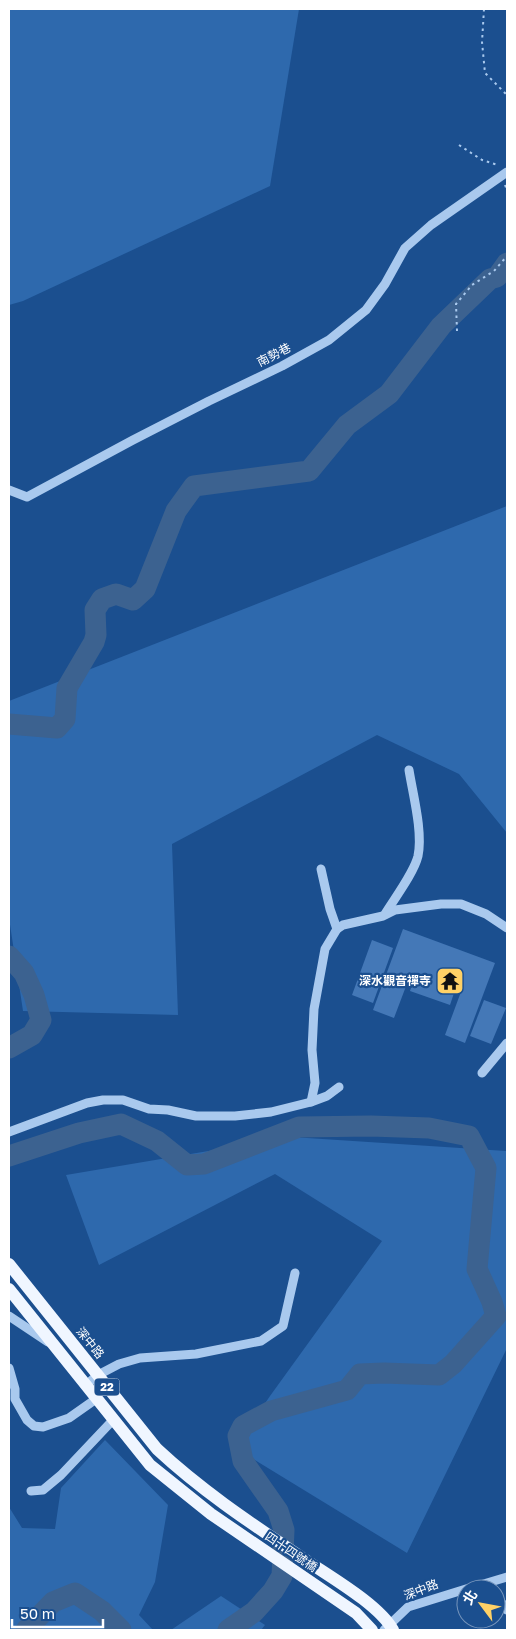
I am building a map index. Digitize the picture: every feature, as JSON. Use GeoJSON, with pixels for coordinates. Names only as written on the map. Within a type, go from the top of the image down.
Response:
{"type":"FeatureCollection","features":[{"type":"Feature","properties":{"kind":"main road","name":"深中路"},"geometry":{"type":"LineString","coordinates":[[9,1264],[157,1450],[216,1499]]}},
{"type":"Feature","properties":{"kind":"main road","name":"22"},"geometry":{"type":"LineString","coordinates":[[9,1289],[112,1420]]}},
{"type":"Feature","properties":{"kind":"main road","name":"四十四號橋"},"geometry":{"type":"LineString","coordinates":[[112,1420],[150,1465],[211,1514],[356,1613],[372,1630]]}},
{"type":"Feature","properties":{"kind":"main road","name":"四十四號橋"},"geometry":{"type":"LineString","coordinates":[[216,1499],[357,1595]]}},
{"type":"Feature","properties":{"kind":"main road","name":"深中路"},"geometry":{"type":"LineString","coordinates":[[357,1595],[389,1628]]}},
{"type":"Feature","properties":{"kind":"lane","name":"南勢巷"},"geometry":{"type":"LineString","coordinates":[[9,490],[27,497],[133,440],[282,366],[329,340],[366,310],[385,284],[405,248],[431,225],[507,172]]}},
{"type":"Feature","properties":{"kind":"lane"},"geometry":{"type":"LineString","coordinates":[[383,916],[405,883],[418,858],[420,839],[409,770]]}},
{"type":"Feature","properties":{"kind":"lane"},"geometry":{"type":"LineString","coordinates":[[321,869],[336,930]]}},
{"type":"Feature","properties":{"kind":"lane"},"geometry":{"type":"LineString","coordinates":[[310,1102],[315,1083],[312,1050],[314,1009],[325,949],[336,930],[344,925],[383,916],[395,910],[441,904],[461,904],[486,914],[507,928]]}},
{"type":"Feature","properties":{"kind":"lane"},"geometry":{"type":"LineString","coordinates":[[482,1073],[507,1043]]}},
{"type":"Feature","properties":{"kind":"lane"},"geometry":{"type":"LineString","coordinates":[[9,1132],[87,1103],[103,1100],[123,1100],[149,1109],[168,1110],[196,1116],[236,1116],[272,1112],[310,1102],[327,1096],[339,1087]]}},
{"type":"Feature","properties":{"kind":"lane"},"geometry":{"type":"LineString","coordinates":[[86,1385],[98,1375],[119,1364],[140,1358],[196,1354],[262,1341],[283,1326],[295,1273]]}},
{"type":"Feature","properties":{"kind":"lane"},"geometry":{"type":"LineString","coordinates":[[9,1316],[57,1348]]}},
{"type":"Feature","properties":{"kind":"lane"},"geometry":{"type":"LineString","coordinates":[[9,1368],[15,1389],[15,1399],[27,1420],[34,1426],[43,1428],[69,1418],[96,1399]]}},
{"type":"Feature","properties":{"kind":"lane"},"geometry":{"type":"LineString","coordinates":[[31,1491],[43,1490],[61,1475],[112,1420]]}},
{"type":"Feature","properties":{"kind":"lane","name":"深中路"},"geometry":{"type":"LineString","coordinates":[[389,1628],[408,1607],[456,1592]]}},
{"type":"Feature","properties":{"kind":"path"},"geometry":{"type":"LineString","coordinates":[[484,9],[482,42],[485,73],[507,94]]}},
{"type":"Feature","properties":{"kind":"path"},"geometry":{"type":"LineString","coordinates":[[459,145],[482,160],[500,165]]}},
{"type":"Feature","properties":{"kind":"path"},"geometry":{"type":"LineString","coordinates":[[457,331],[456,304],[472,285],[494,271],[507,256]]}},
{"type":"Feature","properties":{"kind":"shaded area"},"geometry":{"type":"Polygon","coordinates":[[[9,9],[299,9],[270,186],[23,301],[9,305],[9,9]]]}},
{"type":"Feature","properties":{"kind":"shaded area"},"geometry":{"type":"Polygon","coordinates":[[[507,506],[507,833],[459,774],[377,735],[172,844],[178,1015],[23,1011],[9,918],[9,701],[507,506]]]}},
{"type":"Feature","properties":{"kind":"shaded area"},"geometry":{"type":"Polygon","coordinates":[[[292,1137],[506,1151],[507,1147],[507,1348],[407,1553],[235,1448],[270,1396],[382,1241],[275,1174],[99,1265],[66,1175],[292,1137]]]}},
{"type":"Feature","properties":{"kind":"shaded area"},"geometry":{"type":"Polygon","coordinates":[[[105,1440],[168,1505],[155,1582],[139,1615],[153,1630],[9,1630],[9,1507],[22,1528],[55,1529],[61,1488],[105,1440]]]}},
{"type":"Feature","properties":{"kind":"shaded area"},"geometry":{"type":"Polygon","coordinates":[[[221,1596],[265,1625],[261,1630],[171,1630],[221,1596]]]}},
{"type":"Feature","properties":{"kind":"building","name":"深水觀音禪寺"},"geometry":{"type":"Polygon","coordinates":[[[403,929],[495,963],[465,1043],[445,1035],[462,989],[456,987],[450,1005],[410,991],[415,975],[411,973],[394,1018],[373,1010],[403,929]]]}},
{"type":"Feature","properties":{"kind":"building"},"geometry":{"type":"Polygon","coordinates":[[[372,940],[393,948],[373,1003],[352,995],[372,940]]]}},
{"type":"Feature","properties":{"kind":"building"},"geometry":{"type":"Polygon","coordinates":[[[484,1000],[506,1008],[491,1044],[470,1036],[484,1000]]]}},
{"type":"Feature","properties":{"kind":"waterway"},"geometry":{"type":"LineString","coordinates":[[9,724],[57,728],[65,719],[67,688],[94,642],[96,635],[95,610],[102,599],[116,594],[133,600],[145,589],[176,511],[194,486],[309,471],[347,425],[389,394],[441,326],[490,279],[497,277],[507,263]]}},
{"type":"Feature","properties":{"kind":"waterway"},"geometry":{"type":"LineString","coordinates":[[9,956],[24,973],[34,995],[41,1020],[32,1035],[9,1048]]}},
{"type":"Feature","properties":{"kind":"waterway"},"geometry":{"type":"LineString","coordinates":[[9,1156],[79,1133],[121,1124],[157,1141],[187,1165],[204,1164],[299,1127],[371,1126],[429,1128],[469,1136],[486,1168],[477,1269],[492,1302],[496,1316],[453,1364],[439,1375],[360,1374],[347,1390],[271,1411],[243,1426],[238,1436],[243,1461],[278,1511],[284,1530],[282,1576],[273,1591],[254,1612],[228,1630]]}},
{"type":"Feature","properties":{"kind":"waterway"},"geometry":{"type":"LineString","coordinates":[[496,1316],[507,1317]]}},
{"type":"Feature","properties":{"kind":"waterway"},"geometry":{"type":"LineString","coordinates":[[26,1630],[53,1602],[75,1593],[102,1611],[121,1630]]}},
{"type":"Feature","properties":{"kind":"place","name":"深水觀音禪寺"},"geometry":{"type":"Point","coordinates":[450,981]}}]}
